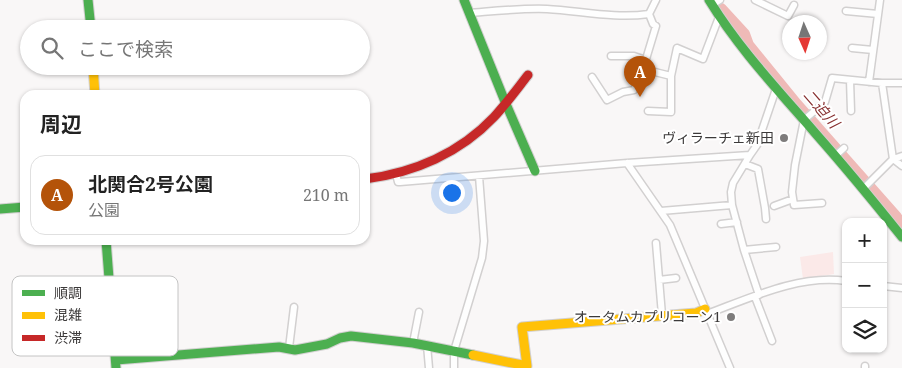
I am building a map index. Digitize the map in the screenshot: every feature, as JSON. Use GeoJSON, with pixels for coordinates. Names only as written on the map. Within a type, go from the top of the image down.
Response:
{"type":"FeatureCollection","features":[{"type":"Feature","properties":{"kind":"street"},"geometry":{"type":"LineString","coordinates":[[88,0],[90,20]]}},
{"type":"Feature","properties":{"kind":"street"},"geometry":{"type":"LineString","coordinates":[[464,0],[535,171]]}},
{"type":"Feature","properties":{"kind":"street"},"geometry":{"type":"LineString","coordinates":[[592,78],[607,100],[623,92],[634,90],[643,69],[656,26],[653,24],[649,14],[656,0]]}},
{"type":"Feature","properties":{"kind":"street"},"geometry":{"type":"LineString","coordinates":[[755,0],[788,16],[794,5]]}},
{"type":"Feature","properties":{"kind":"street"},"geometry":{"type":"LineString","coordinates":[[869,82],[880,0]]}},
{"type":"Feature","properties":{"kind":"street"},"geometry":{"type":"LineString","coordinates":[[714,2],[719,17],[776,89],[807,118],[835,156],[866,186],[902,237]]}},
{"type":"Feature","properties":{"kind":"street"},"geometry":{"type":"LineString","coordinates":[[469,13],[536,9],[638,16],[649,14]]}},
{"type":"Feature","properties":{"kind":"street"},"geometry":{"type":"LineString","coordinates":[[846,11],[878,14]]}},
{"type":"Feature","properties":{"kind":"street"},"geometry":{"type":"LineString","coordinates":[[648,111],[671,112],[671,76],[677,48],[704,59],[719,17]]}},
{"type":"Feature","properties":{"kind":"street"},"geometry":{"type":"LineString","coordinates":[[852,48],[873,50]]}},
{"type":"Feature","properties":{"kind":"street"},"geometry":{"type":"LineString","coordinates":[[611,56],[634,56],[646,60]]}},
{"type":"Feature","properties":{"kind":"street"},"geometry":{"type":"LineString","coordinates":[[643,69],[671,76]]}},
{"type":"Feature","properties":{"kind":"street"},"geometry":{"type":"LineString","coordinates":[[94,75],[95,90]]}},
{"type":"Feature","properties":{"kind":"street"},"geometry":{"type":"LineString","coordinates":[[370,178],[396,174],[417,167],[439,158],[462,144],[481,129],[506,104],[528,75]]}},
{"type":"Feature","properties":{"kind":"street"},"geometry":{"type":"LineString","coordinates":[[822,204],[794,205],[792,192],[795,165],[807,118],[825,102],[832,78],[902,83]]}},
{"type":"Feature","properties":{"kind":"street"},"geometry":{"type":"LineString","coordinates":[[850,80],[851,111]]}},
{"type":"Feature","properties":{"kind":"street"},"geometry":{"type":"LineString","coordinates":[[882,83],[893,158],[902,166]]}},
{"type":"Feature","properties":{"kind":"street"},"geometry":{"type":"LineString","coordinates":[[772,341],[736,222],[731,192],[733,183],[757,145],[776,89]]}},
{"type":"Feature","properties":{"kind":"street"},"geometry":{"type":"LineString","coordinates":[[835,156],[844,148]]}},
{"type":"Feature","properties":{"kind":"street"},"geometry":{"type":"LineString","coordinates":[[396,174],[398,182],[400,182],[750,155]]}},
{"type":"Feature","properties":{"kind":"street"},"geometry":{"type":"LineString","coordinates":[[866,186],[893,158],[902,156]]}},
{"type":"Feature","properties":{"kind":"street"},"geometry":{"type":"LineString","coordinates":[[627,164],[670,225],[730,368]]}},
{"type":"Feature","properties":{"kind":"street"},"geometry":{"type":"LineString","coordinates":[[745,164],[758,169],[766,219]]}},
{"type":"Feature","properties":{"kind":"street"},"geometry":{"type":"LineString","coordinates":[[454,368],[454,351],[482,258],[484,241],[479,176]]}},
{"type":"Feature","properties":{"kind":"street"},"geometry":{"type":"LineString","coordinates":[[774,206],[793,199]]}},
{"type":"Feature","properties":{"kind":"street"},"geometry":{"type":"LineString","coordinates":[[661,211],[732,205]]}},
{"type":"Feature","properties":{"kind":"street"},"geometry":{"type":"LineString","coordinates":[[0,209],[20,207]]}},
{"type":"Feature","properties":{"kind":"street"},"geometry":{"type":"LineString","coordinates":[[721,224],[736,222]]}},
{"type":"Feature","properties":{"kind":"street"},"geometry":{"type":"LineString","coordinates":[[656,243],[662,315]]}},
{"type":"Feature","properties":{"kind":"street"},"geometry":{"type":"LineString","coordinates":[[106,245],[109,276]]}},
{"type":"Feature","properties":{"kind":"street"},"geometry":{"type":"LineString","coordinates":[[744,250],[776,247]]}},
{"type":"Feature","properties":{"kind":"street"},"geometry":{"type":"LineString","coordinates":[[659,280],[676,278]]}},
{"type":"Feature","properties":{"kind":"street"},"geometry":{"type":"LineString","coordinates":[[116,364],[278,347],[295,350],[327,344],[340,338],[351,336],[413,343],[527,366],[522,327],[706,311],[784,286],[819,280],[842,280]]}},
{"type":"Feature","properties":{"kind":"street"},"geometry":{"type":"LineString","coordinates":[[887,286],[902,288]]}},
{"type":"Feature","properties":{"kind":"street"},"geometry":{"type":"LineString","coordinates":[[289,348],[294,307]]}},
{"type":"Feature","properties":{"kind":"street"},"geometry":{"type":"LineString","coordinates":[[413,343],[418,312]]}},
{"type":"Feature","properties":{"kind":"street"},"geometry":{"type":"LineString","coordinates":[[427,346],[429,368]]}},
{"type":"Feature","properties":{"kind":"shaded area"},"geometry":{"type":"Polygon","coordinates":[[[833,252],[834,274],[803,279],[800,257],[833,252]]]}},
{"type":"Feature","properties":{"kind":"waterway","name":"二迫川"},"geometry":{"type":"LineString","coordinates":[[721,9],[744,34],[748,45],[796,104],[902,226]]}},
{"type":"Feature","properties":{"kind":"traffic: fast"},"geometry":{"type":"LineString","coordinates":[[88,0],[90,20]]}},
{"type":"Feature","properties":{"kind":"traffic: fast"},"geometry":{"type":"LineString","coordinates":[[464,0],[535,171]]}},
{"type":"Feature","properties":{"kind":"traffic: fast"},"geometry":{"type":"LineString","coordinates":[[709,0],[746,53],[849,172],[902,237]]}},
{"type":"Feature","properties":{"kind":"traffic: fast"},"geometry":{"type":"LineString","coordinates":[[0,209],[20,207]]}},
{"type":"Feature","properties":{"kind":"traffic: fast"},"geometry":{"type":"LineString","coordinates":[[106,245],[109,276]]}},
{"type":"Feature","properties":{"kind":"traffic: fast"},"geometry":{"type":"LineString","coordinates":[[178,355],[279,347],[295,350],[327,344],[340,338],[351,336],[413,343],[473,355]]}},
{"type":"Feature","properties":{"kind":"traffic: fast"},"geometry":{"type":"LineString","coordinates":[[115,356],[116,368]]}},
{"type":"Feature","properties":{"kind":"traffic: fast"},"geometry":{"type":"LineString","coordinates":[[116,360],[166,356]]}},
{"type":"Feature","properties":{"kind":"traffic: slow"},"geometry":{"type":"LineString","coordinates":[[94,75],[95,90]]}},
{"type":"Feature","properties":{"kind":"traffic: slow"},"geometry":{"type":"LineString","coordinates":[[473,355],[527,366],[522,327],[696,313],[705,309]]}},
{"type":"Feature","properties":{"kind":"traffic: jam"},"geometry":{"type":"LineString","coordinates":[[370,178],[401,172],[451,151],[481,130],[507,102],[528,75]]}},
{"type":"Feature","properties":{"kind":"place","name":"北関合2号公園"},"geometry":{"type":"Point","coordinates":[640,97]}},
{"type":"Feature","properties":{"kind":"place","name":"ヴィラーチェ新田"},"geometry":{"type":"Point","coordinates":[784,138]}},
{"type":"Feature","properties":{"kind":"place","name":"オータムカプリコーン1"},"geometry":{"type":"Point","coordinates":[731,317]}}]}
